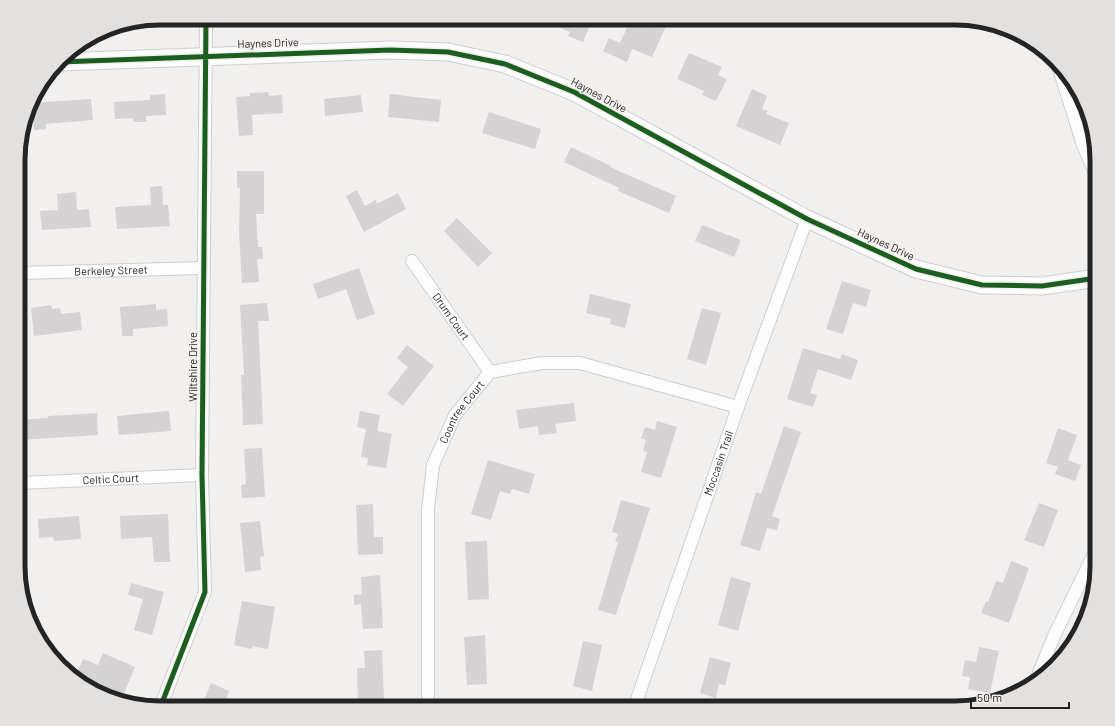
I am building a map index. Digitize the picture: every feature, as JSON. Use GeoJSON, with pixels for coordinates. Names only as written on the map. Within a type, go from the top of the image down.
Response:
{"type":"FeatureCollection","features":[{"type":"Feature","properties":{"kind":"street","name":"Wiltshire Drive"},"geometry":{"type":"LineString","coordinates":[[163,701],[205,592],[202,475],[206,25]]}},
{"type":"Feature","properties":{"kind":"street","name":"Haynes Drive"},"geometry":{"type":"LineString","coordinates":[[68,62],[206,55],[390,50],[448,52],[505,64],[574,92],[807,219],[916,269],[982,285],[1042,286],[1090,279]]}},
{"type":"Feature","properties":{"kind":"street"},"geometry":{"type":"LineString","coordinates":[[1062,79],[1083,145],[1090,161]]}},
{"type":"Feature","properties":{"kind":"street","name":"Moccasin Trail"},"geometry":{"type":"LineString","coordinates":[[636,701],[738,407],[807,219]]}},
{"type":"Feature","properties":{"kind":"street","name":"Drum Court"},"geometry":{"type":"LineString","coordinates":[[412,261],[490,372]]}},
{"type":"Feature","properties":{"kind":"street","name":"Berkeley Street"},"geometry":{"type":"LineString","coordinates":[[25,273],[203,268]]}},
{"type":"Feature","properties":{"kind":"street","name":"Coontree Court"},"geometry":{"type":"LineString","coordinates":[[428,701],[428,510],[433,465],[455,415],[490,372],[542,363],[580,363],[738,407]]}},
{"type":"Feature","properties":{"kind":"street","name":"Celtic Court"},"geometry":{"type":"LineString","coordinates":[[25,483],[202,475]]}},
{"type":"Feature","properties":{"kind":"street"},"geometry":{"type":"LineString","coordinates":[[1040,670],[1054,636],[1090,562]]}},
{"type":"Feature","properties":{"kind":"building"},"geometry":{"type":"Polygon","coordinates":[[[554,25],[590,25],[583,42],[568,36],[570,32],[554,25]]]}},
{"type":"Feature","properties":{"kind":"building"},"geometry":{"type":"Polygon","coordinates":[[[628,25],[645,25],[652,28],[654,25],[667,25],[652,57],[632,49],[627,62],[603,51],[609,38],[620,43],[628,25]]]}},
{"type":"Feature","properties":{"kind":"building"},"geometry":{"type":"Polygon","coordinates":[[[689,53],[722,67],[718,75],[727,79],[716,101],[702,95],[704,91],[677,79],[689,53]]]}},
{"type":"Feature","properties":{"kind":"building"},"geometry":{"type":"Polygon","coordinates":[[[752,89],[767,96],[762,109],[768,111],[766,114],[789,123],[780,145],[736,126],[752,89]]]}},
{"type":"Feature","properties":{"kind":"building"},"geometry":{"type":"Polygon","coordinates":[[[268,92],[269,96],[282,95],[283,113],[252,115],[253,135],[239,136],[236,97],[250,96],[250,93],[268,92]]]}},
{"type":"Feature","properties":{"kind":"building"},"geometry":{"type":"Polygon","coordinates":[[[165,94],[166,115],[146,116],[146,122],[134,122],[133,118],[115,119],[114,102],[150,100],[150,95],[165,94]]]}},
{"type":"Feature","properties":{"kind":"building"},"geometry":{"type":"Polygon","coordinates":[[[390,94],[441,100],[439,122],[388,117],[390,94]]]}},
{"type":"Feature","properties":{"kind":"building"},"geometry":{"type":"Polygon","coordinates":[[[361,95],[363,112],[325,116],[324,99],[361,95]]]}},
{"type":"Feature","properties":{"kind":"building"},"geometry":{"type":"Polygon","coordinates":[[[91,99],[93,120],[46,124],[46,129],[34,130],[33,114],[38,103],[91,99]]]}},
{"type":"Feature","properties":{"kind":"building"},"geometry":{"type":"Polygon","coordinates":[[[489,112],[541,129],[535,149],[482,133],[489,112]]]}},
{"type":"Feature","properties":{"kind":"building"},"geometry":{"type":"Polygon","coordinates":[[[571,147],[611,166],[610,167],[676,196],[669,213],[618,191],[619,188],[564,162],[571,147]]]}},
{"type":"Feature","properties":{"kind":"building"},"geometry":{"type":"Polygon","coordinates":[[[237,171],[264,171],[264,214],[256,214],[258,247],[262,247],[263,259],[257,259],[259,282],[242,283],[239,233],[240,188],[237,188],[237,171]]]}},
{"type":"Feature","properties":{"kind":"building"},"geometry":{"type":"Polygon","coordinates":[[[162,186],[163,205],[168,205],[170,226],[117,229],[115,207],[151,205],[150,187],[162,186]]]}},
{"type":"Feature","properties":{"kind":"building"},"geometry":{"type":"Polygon","coordinates":[[[357,190],[365,206],[376,200],[377,204],[398,193],[406,209],[364,232],[346,196],[357,190]]]}},
{"type":"Feature","properties":{"kind":"building"},"geometry":{"type":"Polygon","coordinates":[[[76,192],[77,210],[89,209],[91,227],[42,230],[40,211],[58,210],[57,194],[76,192]]]}},
{"type":"Feature","properties":{"kind":"building"},"geometry":{"type":"Polygon","coordinates":[[[457,218],[492,253],[478,267],[444,231],[457,218]]]}},
{"type":"Feature","properties":{"kind":"building"},"geometry":{"type":"Polygon","coordinates":[[[702,225],[741,240],[734,257],[695,241],[702,225]]]}},
{"type":"Feature","properties":{"kind":"building"},"geometry":{"type":"Polygon","coordinates":[[[359,268],[375,314],[357,320],[346,289],[318,299],[313,284],[359,268]]]}},
{"type":"Feature","properties":{"kind":"building"},"geometry":{"type":"Polygon","coordinates":[[[842,281],[871,290],[866,307],[853,303],[843,334],[826,329],[842,281]]]}},
{"type":"Feature","properties":{"kind":"building"},"geometry":{"type":"Polygon","coordinates":[[[590,294],[631,304],[625,328],[610,324],[611,319],[586,313],[590,294]]]}},
{"type":"Feature","properties":{"kind":"building"},"geometry":{"type":"Polygon","coordinates":[[[267,303],[269,321],[258,321],[263,424],[243,425],[241,375],[244,375],[240,305],[267,303]]]}},
{"type":"Feature","properties":{"kind":"building"},"geometry":{"type":"Polygon","coordinates":[[[156,304],[156,310],[167,309],[168,326],[133,329],[133,336],[122,336],[120,307],[156,304]]]}},
{"type":"Feature","properties":{"kind":"building"},"geometry":{"type":"Polygon","coordinates":[[[51,305],[52,309],[60,308],[61,314],[80,312],[82,330],[34,336],[31,308],[51,305]]]}},
{"type":"Feature","properties":{"kind":"building"},"geometry":{"type":"Polygon","coordinates":[[[702,308],[721,313],[706,365],[687,359],[702,308]]]}},
{"type":"Feature","properties":{"kind":"building"},"geometry":{"type":"Polygon","coordinates":[[[407,345],[434,366],[403,406],[387,394],[408,367],[397,358],[407,345]]]}},
{"type":"Feature","properties":{"kind":"building"},"geometry":{"type":"Polygon","coordinates":[[[803,348],[840,359],[842,354],[858,360],[851,380],[818,369],[810,393],[817,395],[813,407],[787,399],[803,348]]]}},
{"type":"Feature","properties":{"kind":"building"},"geometry":{"type":"Polygon","coordinates":[[[574,403],[576,421],[555,424],[557,433],[539,435],[538,426],[519,429],[516,410],[574,403]]]}},
{"type":"Feature","properties":{"kind":"building"},"geometry":{"type":"Polygon","coordinates":[[[169,411],[171,431],[119,435],[117,416],[169,411]]]}},
{"type":"Feature","properties":{"kind":"building"},"geometry":{"type":"Polygon","coordinates":[[[360,411],[380,415],[377,431],[392,434],[386,468],[367,465],[368,458],[361,457],[366,429],[357,427],[360,411]]]}},
{"type":"Feature","properties":{"kind":"building"},"geometry":{"type":"Polygon","coordinates":[[[97,413],[98,435],[25,440],[25,420],[48,418],[48,416],[97,413]]]}},
{"type":"Feature","properties":{"kind":"building"},"geometry":{"type":"Polygon","coordinates":[[[657,421],[677,427],[661,478],[641,472],[647,452],[643,451],[646,440],[641,438],[645,427],[655,430],[657,421]]]}},
{"type":"Feature","properties":{"kind":"building"},"geometry":{"type":"Polygon","coordinates":[[[784,426],[801,432],[772,516],[780,519],[777,530],[767,528],[760,551],[740,545],[756,492],[761,494],[784,426]]]}},
{"type":"Feature","properties":{"kind":"building"},"geometry":{"type":"Polygon","coordinates":[[[1058,428],[1077,435],[1068,460],[1081,465],[1075,481],[1055,474],[1058,467],[1046,463],[1058,428]]]}},
{"type":"Feature","properties":{"kind":"building"},"geometry":{"type":"Polygon","coordinates":[[[262,448],[265,497],[242,498],[241,485],[246,484],[244,449],[262,448]]]}},
{"type":"Feature","properties":{"kind":"building"},"geometry":{"type":"Polygon","coordinates":[[[488,460],[535,474],[529,494],[512,489],[510,494],[500,491],[491,520],[471,514],[488,460]]]}},
{"type":"Feature","properties":{"kind":"building"},"geometry":{"type":"Polygon","coordinates":[[[621,500],[650,508],[616,615],[598,610],[618,542],[615,542],[618,534],[612,532],[621,500]]]}},
{"type":"Feature","properties":{"kind":"building"},"geometry":{"type":"Polygon","coordinates":[[[1039,503],[1058,510],[1044,547],[1024,540],[1039,503]]]}},
{"type":"Feature","properties":{"kind":"building"},"geometry":{"type":"Polygon","coordinates":[[[373,504],[374,537],[383,537],[383,554],[358,555],[356,505],[373,504]]]}},
{"type":"Feature","properties":{"kind":"building"},"geometry":{"type":"Polygon","coordinates":[[[168,514],[170,562],[154,562],[152,537],[121,539],[120,516],[168,514]]]}},
{"type":"Feature","properties":{"kind":"building"},"geometry":{"type":"Polygon","coordinates":[[[79,516],[81,539],[54,541],[53,537],[39,538],[38,519],[79,516]]]}},
{"type":"Feature","properties":{"kind":"building"},"geometry":{"type":"Polygon","coordinates":[[[260,521],[264,556],[260,557],[261,570],[245,572],[240,523],[260,521]]]}},
{"type":"Feature","properties":{"kind":"building"},"geometry":{"type":"Polygon","coordinates":[[[487,541],[489,599],[468,600],[465,542],[487,541]]]}},
{"type":"Feature","properties":{"kind":"building"},"geometry":{"type":"Polygon","coordinates":[[[1011,561],[1029,568],[1009,623],[981,613],[986,601],[988,602],[996,581],[1003,583],[1011,561]]]}},
{"type":"Feature","properties":{"kind":"building"},"geometry":{"type":"Polygon","coordinates":[[[380,575],[383,628],[363,629],[361,604],[354,605],[354,595],[362,594],[361,577],[380,575]]]}},
{"type":"Feature","properties":{"kind":"building"},"geometry":{"type":"Polygon","coordinates":[[[731,577],[751,583],[738,631],[718,625],[731,577]]]}},
{"type":"Feature","properties":{"kind":"building"},"geometry":{"type":"Polygon","coordinates":[[[131,583],[164,592],[152,635],[134,630],[143,599],[128,595],[131,583]]]}},
{"type":"Feature","properties":{"kind":"building"},"geometry":{"type":"Polygon","coordinates":[[[242,601],[275,607],[268,649],[252,646],[252,649],[234,645],[242,601]]]}},
{"type":"Feature","properties":{"kind":"building"},"geometry":{"type":"Polygon","coordinates":[[[485,635],[487,684],[467,685],[464,637],[485,635]]]}},
{"type":"Feature","properties":{"kind":"building"},"geometry":{"type":"Polygon","coordinates":[[[583,641],[602,645],[592,691],[573,686],[583,641]]]}},
{"type":"Feature","properties":{"kind":"building"},"geometry":{"type":"Polygon","coordinates":[[[979,647],[999,651],[990,693],[968,689],[970,677],[962,676],[965,660],[976,662],[979,647]]]}},
{"type":"Feature","properties":{"kind":"building"},"geometry":{"type":"Polygon","coordinates":[[[382,650],[384,701],[358,701],[357,668],[365,668],[364,651],[382,650]]]}},
{"type":"Feature","properties":{"kind":"building"},"geometry":{"type":"Polygon","coordinates":[[[103,653],[135,667],[123,695],[108,691],[77,672],[83,659],[98,665],[103,653]]]}},
{"type":"Feature","properties":{"kind":"building"},"geometry":{"type":"Polygon","coordinates":[[[710,657],[731,663],[725,685],[719,684],[716,698],[700,693],[710,657]]]}},
{"type":"Feature","properties":{"kind":"building"},"geometry":{"type":"Polygon","coordinates":[[[211,683],[229,691],[225,701],[204,701],[211,683]]]}},
{"type":"Feature","properties":{"kind":"cycle path"},"geometry":{"type":"LineString","coordinates":[[163,701],[205,592],[202,475],[206,25]]}},
{"type":"Feature","properties":{"kind":"cycle path"},"geometry":{"type":"LineString","coordinates":[[68,62],[390,50],[448,52],[505,64],[574,92],[807,219],[916,269],[982,285],[1042,286],[1090,279]]}}]}
